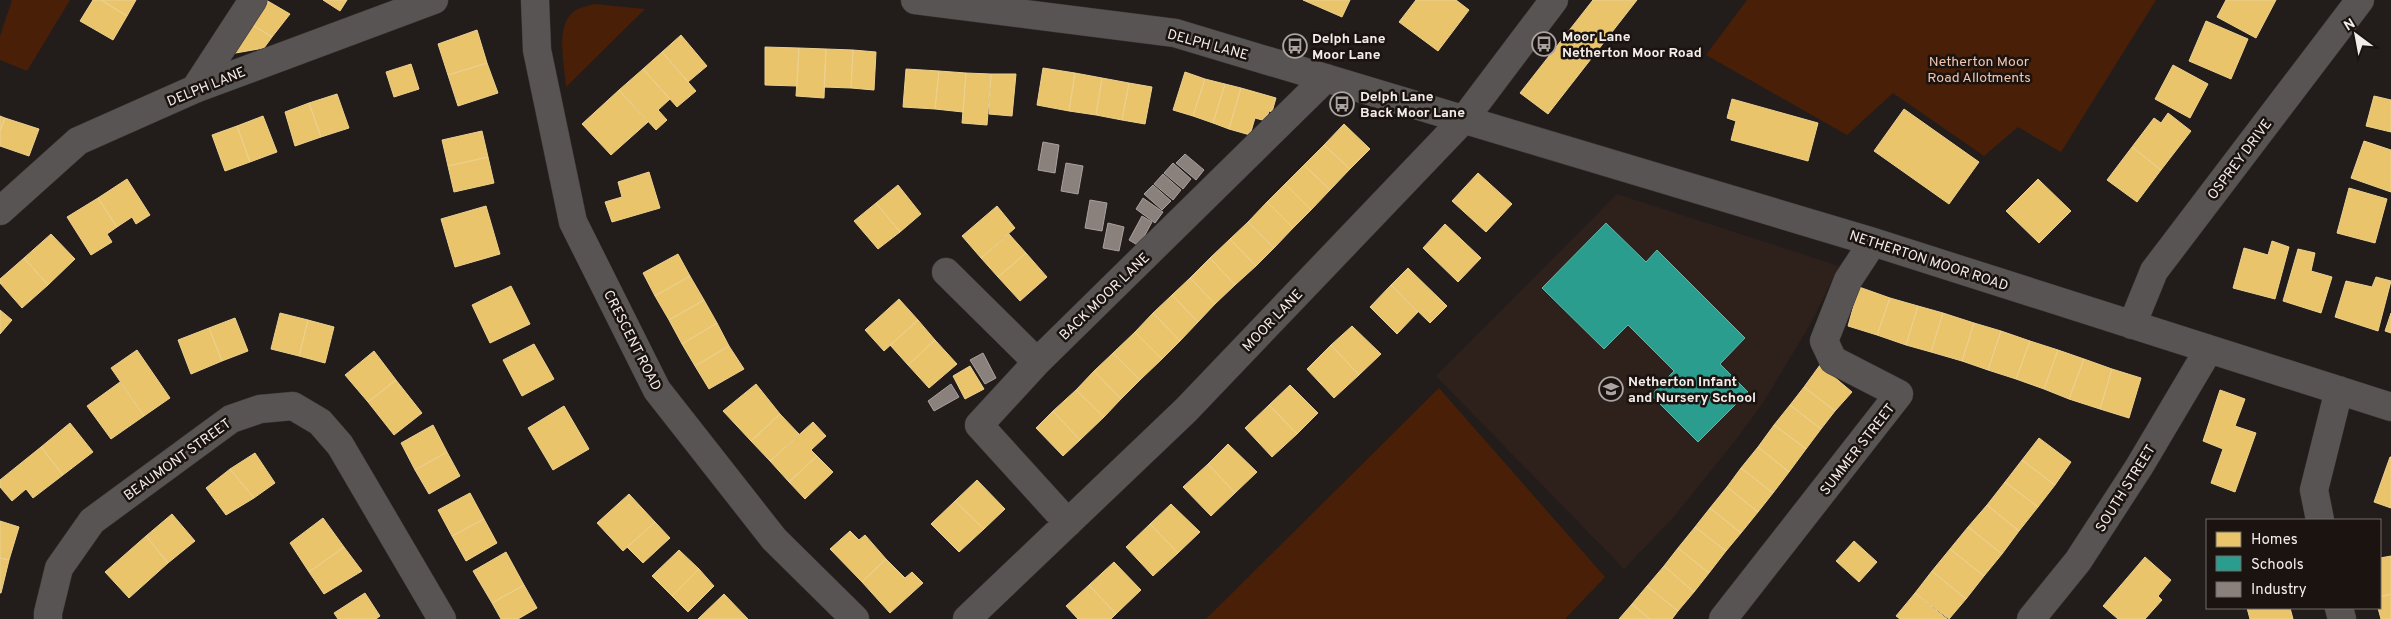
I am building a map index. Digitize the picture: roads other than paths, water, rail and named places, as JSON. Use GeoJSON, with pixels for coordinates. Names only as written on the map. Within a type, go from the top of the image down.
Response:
{"type":"FeatureCollection","features":[{"type":"Feature","properties":{"kind":"street"},"geometry":{"type":"LineString","coordinates":[[195,89],[253,0]]}},
{"type":"Feature","properties":{"kind":"street","name":"DELPH LANE"},"geometry":{"type":"LineString","coordinates":[[0,211],[78,141],[195,89],[434,0]]}},
{"type":"Feature","properties":{"kind":"street","name":"CRESCENT ROAD"},"geometry":{"type":"LineString","coordinates":[[535,0],[537,50],[573,222],[657,390],[774,539],[856,619]]}},
{"type":"Feature","properties":{"kind":"street","name":"MOOR LANE"},"geometry":{"type":"LineString","coordinates":[[967,619],[1186,410],[1465,118],[1554,0]]}},
{"type":"Feature","properties":{"kind":"street","name":"OSPREY DRIVE"},"geometry":{"type":"LineString","coordinates":[[2132,325],[2154,271],[2360,0]]}},
{"type":"Feature","properties":{"kind":"street","name":"DELPH LANE"},"geometry":{"type":"LineString","coordinates":[[927,1],[1175,33],[1465,118]]}},
{"type":"Feature","properties":{"kind":"street","name":"BACK MOOR LANE"},"geometry":{"type":"LineString","coordinates":[[1068,524],[979,425],[1037,362],[1326,78]]}},
{"type":"Feature","properties":{"kind":"street","name":"NETHERTON MOOR ROAD"},"geometry":{"type":"LineString","coordinates":[[1465,118],[1873,242],[2391,407]]}},
{"type":"Feature","properties":{"kind":"street","name":"SUMMER STREET"},"geometry":{"type":"LineString","coordinates":[[1723,619],[1899,394],[1833,360],[1824,341],[1848,280],[1873,242]]}},
{"type":"Feature","properties":{"kind":"street"},"geometry":{"type":"LineString","coordinates":[[946,272],[1037,362]]}},
{"type":"Feature","properties":{"kind":"street","name":"SOUTH STREET"},"geometry":{"type":"LineString","coordinates":[[2030,619],[2078,561],[2139,467],[2209,349]]}},
{"type":"Feature","properties":{"kind":"street"},"geometry":{"type":"LineString","coordinates":[[2320,519],[2314,490],[2338,390]]}},
{"type":"Feature","properties":{"kind":"street","name":"BEAUMONT STREET"},"geometry":{"type":"LineString","coordinates":[[48,619],[59,568],[92,521],[231,419],[260,409],[293,406],[320,422],[340,445],[442,619]]}},
{"type":"Feature","properties":{"kind":"place","name":"Moor Lane Netherton Moor Road"},"geometry":{"type":"Point","coordinates":[1544,44]}},
{"type":"Feature","properties":{"kind":"place","name":"Delph Lane Moor Lane"},"geometry":{"type":"Point","coordinates":[1295,46]}},
{"type":"Feature","properties":{"kind":"place","name":"Delph Lane Back Moor Lane"},"geometry":{"type":"Point","coordinates":[1342,104]}},
{"type":"Feature","properties":{"kind":"place","name":"Netherton Infant and Nursery School"},"geometry":{"type":"Point","coordinates":[1611,389]}},
{"type":"Feature","properties":{"kind":"park label","name":"Netherton Moor Road Allotments"},"geometry":{"type":"Point","coordinates":[1979,69]}}]}
